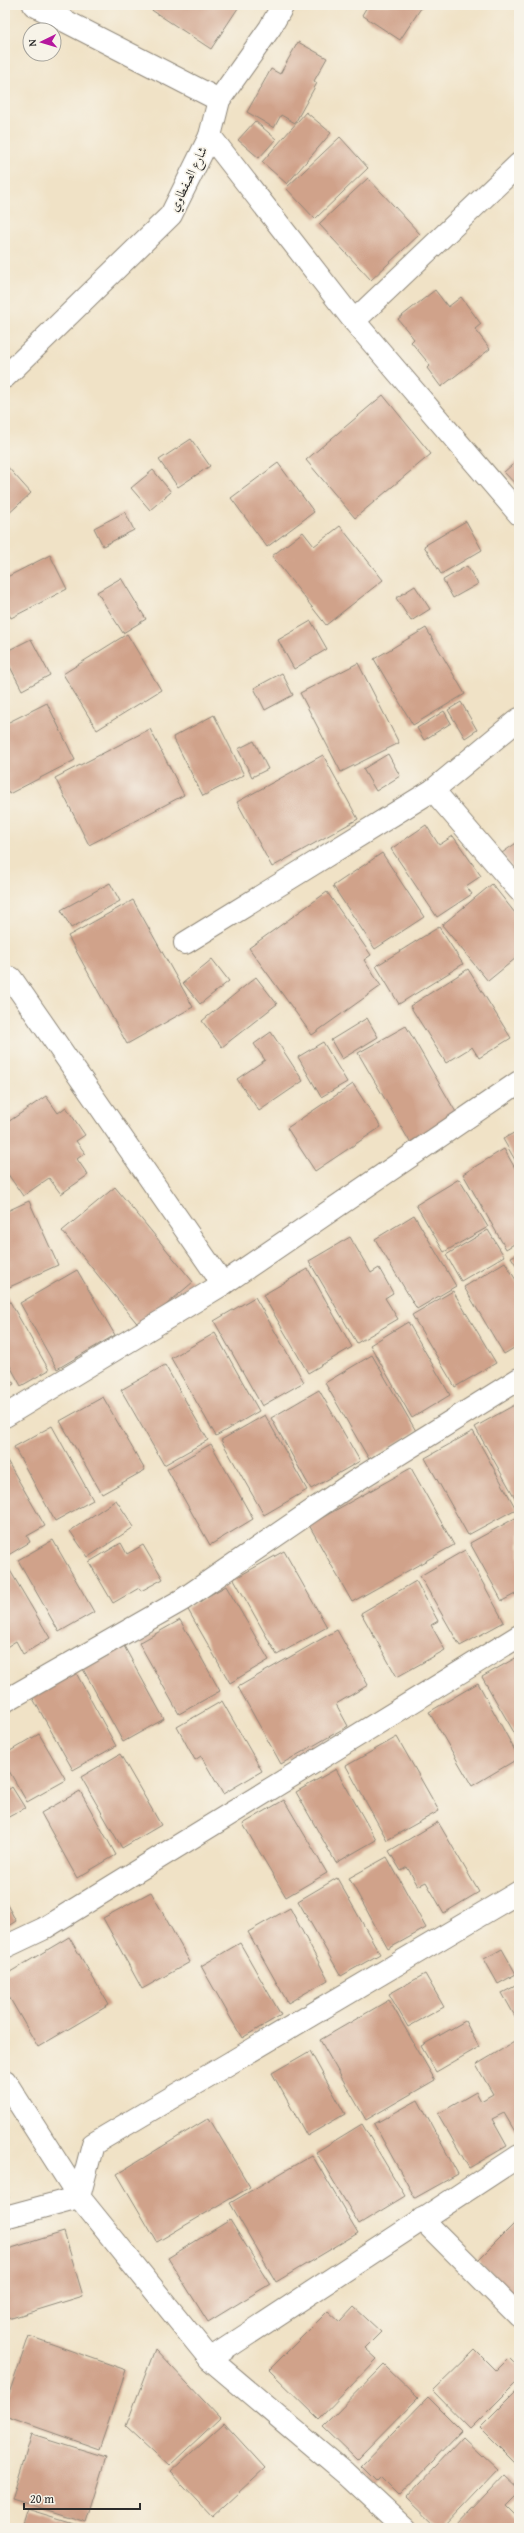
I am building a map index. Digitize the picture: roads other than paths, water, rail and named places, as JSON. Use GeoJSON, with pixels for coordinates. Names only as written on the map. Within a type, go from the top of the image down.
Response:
{"type":"FeatureCollection","features":[{"type":"Feature","properties":{"kind":"street"},"geometry":{"type":"LineString","coordinates":[[34,5],[219,100]]}},
{"type":"Feature","properties":{"kind":"street","name":"شارع الصفطاوي"},"geometry":{"type":"LineString","coordinates":[[5,377],[171,215],[210,136],[219,100],[270,28],[283,5]]}},
{"type":"Feature","properties":{"kind":"street"},"geometry":{"type":"LineString","coordinates":[[210,136],[354,321],[519,514]]}},
{"type":"Feature","properties":{"kind":"street"},"geometry":{"type":"LineString","coordinates":[[354,321],[519,164]]}},
{"type":"Feature","properties":{"kind":"street"},"geometry":{"type":"LineString","coordinates":[[185,943],[433,790],[519,719]]}},
{"type":"Feature","properties":{"kind":"street"},"geometry":{"type":"LineString","coordinates":[[433,790],[519,890]]}},
{"type":"Feature","properties":{"kind":"street"},"geometry":{"type":"LineString","coordinates":[[11,978],[223,1284]]}},
{"type":"Feature","properties":{"kind":"street"},"geometry":{"type":"LineString","coordinates":[[5,1416],[223,1284],[519,1082]]}},
{"type":"Feature","properties":{"kind":"street"},"geometry":{"type":"LineString","coordinates":[[5,1701],[182,1600],[354,1482],[519,1379]]}},
{"type":"Feature","properties":{"kind":"street"},"geometry":{"type":"LineString","coordinates":[[5,1947],[43,1929],[519,1636]]}},
{"type":"Feature","properties":{"kind":"street"},"geometry":{"type":"LineString","coordinates":[[79,2197],[93,2144],[519,1892]]}},
{"type":"Feature","properties":{"kind":"street"},"geometry":{"type":"LineString","coordinates":[[5,2081],[79,2197],[210,2360],[344,2473],[404,2528]]}},
{"type":"Feature","properties":{"kind":"street"},"geometry":{"type":"LineString","coordinates":[[210,2360],[519,2156]]}},
{"type":"Feature","properties":{"kind":"street"},"geometry":{"type":"LineString","coordinates":[[5,2217],[79,2197]]}},
{"type":"Feature","properties":{"kind":"street"},"geometry":{"type":"LineString","coordinates":[[422,2219],[519,2316]]}}]}
